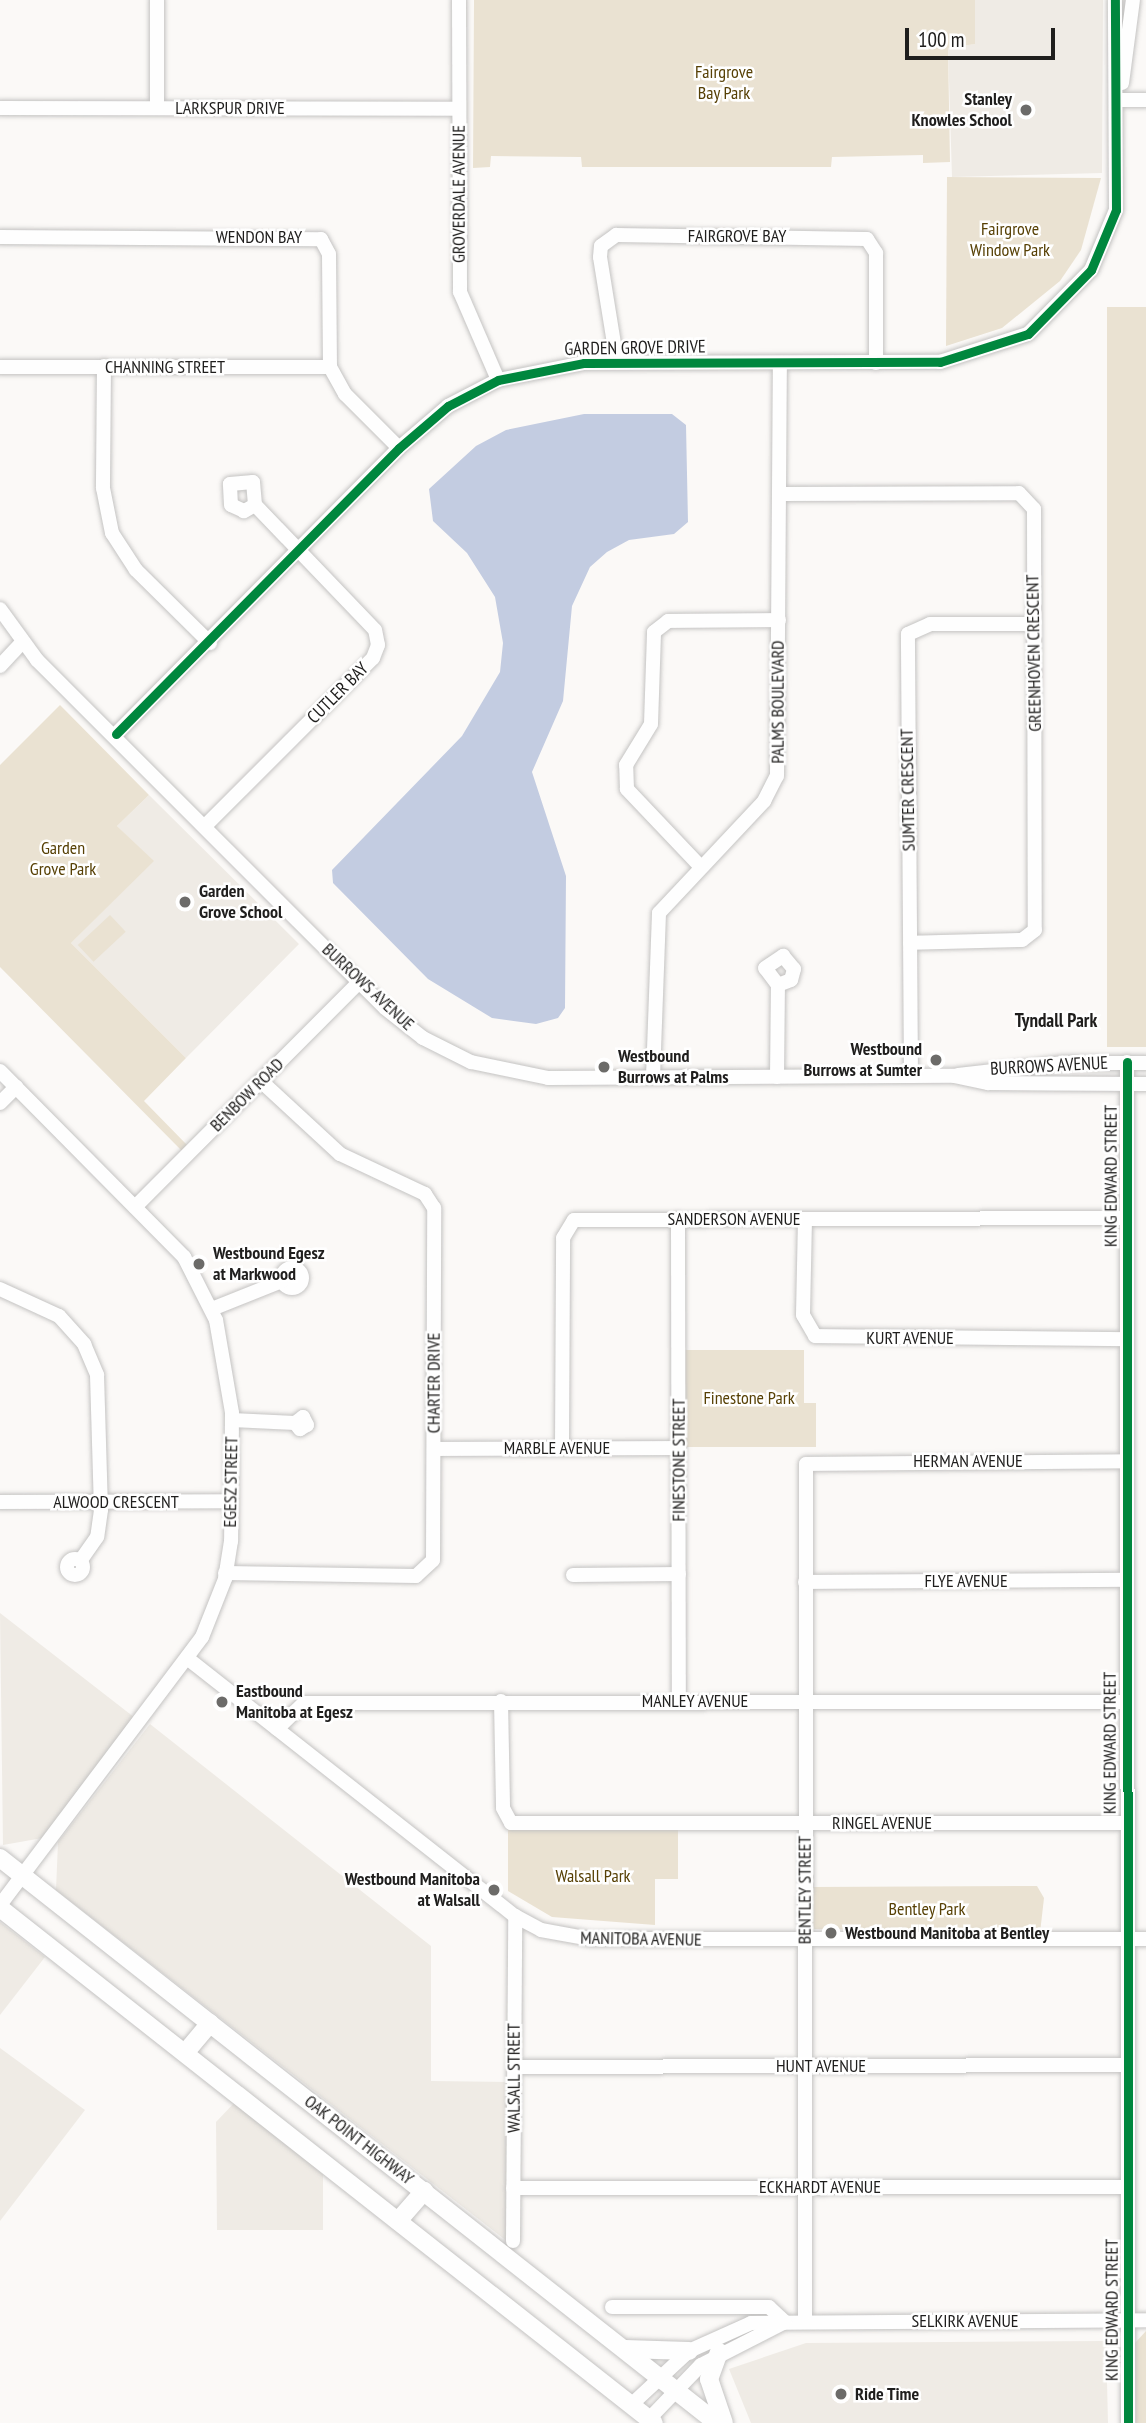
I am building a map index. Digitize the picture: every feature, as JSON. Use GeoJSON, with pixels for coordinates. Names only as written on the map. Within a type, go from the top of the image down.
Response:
{"type":"FeatureCollection","features":[{"type":"Feature","properties":{"kind":"main road","name":"OAK POINT HIGHWAY"},"geometry":{"type":"LineString","coordinates":[[0,1858],[625,2349],[671,2391],[717,2423]]}},
{"type":"Feature","properties":{"kind":"main road"},"geometry":{"type":"LineString","coordinates":[[0,1906],[652,2421]]}},
{"type":"Feature","properties":{"kind":"main road"},"geometry":{"type":"LineString","coordinates":[[185,2053],[210,2023]]}},
{"type":"Feature","properties":{"kind":"main road"},"geometry":{"type":"LineString","coordinates":[[398,2221],[424,2191]]}},
{"type":"Feature","properties":{"kind":"main road"},"geometry":{"type":"LineString","coordinates":[[718,2344],[710,2387],[724,2423]]}},
{"type":"Feature","properties":{"kind":"main road"},"geometry":{"type":"LineString","coordinates":[[625,2349],[689,2351]]}},
{"type":"Feature","properties":{"kind":"street"},"geometry":{"type":"LineString","coordinates":[[157,0],[157,108]]}},
{"type":"Feature","properties":{"kind":"street","name":"GROVERDALE AVENUE"},"geometry":{"type":"LineString","coordinates":[[458,0],[461,304],[498,380]]}},
{"type":"Feature","properties":{"kind":"street"},"geometry":{"type":"LineString","coordinates":[[1115,0],[1120,94]]}},
{"type":"Feature","properties":{"kind":"street"},"geometry":{"type":"LineString","coordinates":[[1120,94],[1133,0]]}},
{"type":"Feature","properties":{"kind":"street"},"geometry":{"type":"LineString","coordinates":[[1120,94],[1146,100]]}},
{"type":"Feature","properties":{"kind":"street","name":"GARDEN GROVE DRIVE"},"geometry":{"type":"LineString","coordinates":[[116,734],[210,643],[399,448],[448,406],[498,380],[543,366],[617,362],[876,363],[979,354],[1028,334],[1064,304],[1099,257],[1114,217],[1120,94]]}},
{"type":"Feature","properties":{"kind":"street","name":"LARKSPUR DRIVE"},"geometry":{"type":"LineString","coordinates":[[0,108],[460,109]]}},
{"type":"Feature","properties":{"kind":"street","name":"FAIRGROVE BAY"},"geometry":{"type":"LineString","coordinates":[[617,362],[600,257],[601,246],[616,235],[867,239],[876,253],[876,363]]}},
{"type":"Feature","properties":{"kind":"street","name":"WENDON BAY"},"geometry":{"type":"LineString","coordinates":[[0,237],[321,239],[329,254],[330,367]]}},
{"type":"Feature","properties":{"kind":"street","name":"PALMS BOULEVARD"},"geometry":{"type":"LineString","coordinates":[[653,1077],[655,923],[669,897],[764,801],[777,776],[780,363]]}},
{"type":"Feature","properties":{"kind":"street"},"geometry":{"type":"LineString","coordinates":[[104,366],[103,488],[112,533],[136,570],[210,643]]}},
{"type":"Feature","properties":{"kind":"street","name":"CHANNING STREET"},"geometry":{"type":"LineString","coordinates":[[0,367],[330,367]]}},
{"type":"Feature","properties":{"kind":"street"},"geometry":{"type":"LineString","coordinates":[[330,367],[345,394],[399,448]]}},
{"type":"Feature","properties":{"kind":"street","name":"GREENHOVEN CRESCENT"},"geometry":{"type":"LineString","coordinates":[[779,494],[1027,496],[1034,509],[1035,930],[1022,940],[910,943]]}},
{"type":"Feature","properties":{"kind":"street","name":"CUTLER BAY"},"geometry":{"type":"LineString","coordinates":[[206,825],[376,651],[375,630],[255,505]]}},
{"type":"Feature","properties":{"kind":"street","name":"BURROWS AVENUE"},"geometry":{"type":"LineString","coordinates":[[0,609],[22,642],[402,1024],[471,1062],[533,1077],[954,1076],[1146,1084]]}},
{"type":"Feature","properties":{"kind":"street"},"geometry":{"type":"LineString","coordinates":[[699,865],[626,789],[626,765],[651,724],[653,632],[668,621],[779,620]]}},
{"type":"Feature","properties":{"kind":"street","name":"SUMTER CRESCENT"},"geometry":{"type":"LineString","coordinates":[[911,1076],[908,634],[930,624],[1034,624]]}},
{"type":"Feature","properties":{"kind":"street"},"geometry":{"type":"LineString","coordinates":[[0,666],[22,642]]}},
{"type":"Feature","properties":{"kind":"street","name":"BENBOW ROAD"},"geometry":{"type":"LineString","coordinates":[[135,1207],[359,982]]}},
{"type":"Feature","properties":{"kind":"street"},"geometry":{"type":"LineString","coordinates":[[777,1077],[778,985]]}},
{"type":"Feature","properties":{"kind":"street","name":"KING EDWARD STREET"},"geometry":{"type":"LineString","coordinates":[[1126,1062],[1128,2423]]}},
{"type":"Feature","properties":{"kind":"street","name":"BURROWS AVENUE"},"geometry":{"type":"LineString","coordinates":[[954,1076],[987,1068],[1146,1063]]}},
{"type":"Feature","properties":{"kind":"street","name":"EGESZ STREET"},"geometry":{"type":"LineString","coordinates":[[0,1071],[184,1258],[212,1309],[228,1369],[232,1420],[231,1501],[226,1573],[187,1658],[0,1906]]}},
{"type":"Feature","properties":{"kind":"street","name":"CHARTER DRIVE"},"geometry":{"type":"LineString","coordinates":[[226,1573],[424,1575],[433,1560],[435,1449],[431,1202],[340,1154],[261,1081]]}},
{"type":"Feature","properties":{"kind":"street"},"geometry":{"type":"LineString","coordinates":[[0,1103],[16,1087]]}},
{"type":"Feature","properties":{"kind":"street","name":"SANDERSON AVENUE"},"geometry":{"type":"LineString","coordinates":[[562,1448],[564,1231],[582,1218],[1127,1218]]}},
{"type":"Feature","properties":{"kind":"street","name":"FINESTONE STREET"},"geometry":{"type":"LineString","coordinates":[[678,1219],[679,1701]]}},
{"type":"Feature","properties":{"kind":"street","name":"KURT AVENUE"},"geometry":{"type":"LineString","coordinates":[[805,1219],[803,1315],[815,1336],[1126,1339]]}},
{"type":"Feature","properties":{"kind":"street"},"geometry":{"type":"LineString","coordinates":[[212,1309],[282,1281]]}},
{"type":"Feature","properties":{"kind":"street"},"geometry":{"type":"LineString","coordinates":[[0,1289],[19,1292],[59,1316],[88,1353],[100,1391],[101,1502],[97,1537],[80,1561]]}},
{"type":"Feature","properties":{"kind":"street"},"geometry":{"type":"LineString","coordinates":[[232,1420],[295,1423]]}},
{"type":"Feature","properties":{"kind":"street","name":"MARBLE AVENUE"},"geometry":{"type":"LineString","coordinates":[[435,1449],[679,1448]]}},
{"type":"Feature","properties":{"kind":"street","name":"HERMAN AVENUE"},"geometry":{"type":"LineString","coordinates":[[810,1461],[1126,1461]]}},
{"type":"Feature","properties":{"kind":"street","name":"BENTLEY STREET"},"geometry":{"type":"LineString","coordinates":[[805,2320],[805,1582],[810,1461]]}},
{"type":"Feature","properties":{"kind":"street","name":"ALWOOD CRESCENT"},"geometry":{"type":"LineString","coordinates":[[0,1502],[231,1501]]}},
{"type":"Feature","properties":{"kind":"street"},"geometry":{"type":"LineString","coordinates":[[573,1575],[679,1574]]}},
{"type":"Feature","properties":{"kind":"street","name":"FLYE AVENUE"},"geometry":{"type":"LineString","coordinates":[[805,1582],[1126,1580]]}},
{"type":"Feature","properties":{"kind":"street","name":"MANITOBA AVENUE"},"geometry":{"type":"LineString","coordinates":[[187,1658],[515,1916],[574,1938],[1126,1942],[1146,1939]]}},
{"type":"Feature","properties":{"kind":"street","name":"RINGEL AVENUE"},"geometry":{"type":"LineString","coordinates":[[501,1701],[503,1808],[511,1823],[1126,1824]]}},
{"type":"Feature","properties":{"kind":"street","name":"MANLEY AVENUE"},"geometry":{"type":"LineString","coordinates":[[276,1729],[304,1703],[1126,1702]]}},
{"type":"Feature","properties":{"kind":"street","name":"WALSALL STREET"},"geometry":{"type":"LineString","coordinates":[[513,2241],[515,1916]]}},
{"type":"Feature","properties":{"kind":"street","name":"HUNT AVENUE"},"geometry":{"type":"LineString","coordinates":[[514,2067],[1127,2065]]}},
{"type":"Feature","properties":{"kind":"street","name":"ECKHARDT AVENUE"},"geometry":{"type":"LineString","coordinates":[[513,2188],[1127,2187]]}},
{"type":"Feature","properties":{"kind":"street"},"geometry":{"type":"LineString","coordinates":[[612,2307],[769,2307],[785,2322]]}},
{"type":"Feature","properties":{"kind":"street"},"geometry":{"type":"LineString","coordinates":[[711,2307],[723,2320],[718,2344]]}},
{"type":"Feature","properties":{"kind":"street","name":"SELKIRK AVENUE"},"geometry":{"type":"LineString","coordinates":[[631,2405],[656,2377],[689,2351],[785,2322],[1146,2320]]}},
{"type":"Feature","properties":{"kind":"street","name":"SELKIRK AVENUE"},"geometry":{"type":"LineString","coordinates":[[652,2421],[671,2391],[718,2344]]}},
{"type":"Feature","properties":{"kind":"shaded area","name":"Stanley Knowles School"},"geometry":{"type":"Polygon","coordinates":[[[975,0],[1103,0],[1102,173],[952,177],[948,48],[975,44],[975,0]]]}},
{"type":"Feature","properties":{"kind":"shaded area","name":"Garden Grove School"},"geometry":{"type":"Polygon","coordinates":[[[149,795],[299,944],[186,1058],[71,943],[153,861],[117,826],[149,795]]]}},
{"type":"Feature","properties":{"kind":"shaded area"},"geometry":{"type":"Polygon","coordinates":[[[0,1613],[139,1721],[48,1837],[3,1845],[0,1613]]]}},
{"type":"Feature","properties":{"kind":"shaded area"},"geometry":{"type":"Polygon","coordinates":[[[150,1724],[431,1946],[431,2081],[511,2082],[508,2242],[56,1890],[58,1842],[150,1724]]]}},
{"type":"Feature","properties":{"kind":"shaded area"},"geometry":{"type":"Polygon","coordinates":[[[0,1922],[45,1957],[0,2015],[0,1922]]]}},
{"type":"Feature","properties":{"kind":"shaded area"},"geometry":{"type":"Polygon","coordinates":[[[0,2048],[85,2110],[0,2221],[0,2048]]]}},
{"type":"Feature","properties":{"kind":"shaded area"},"geometry":{"type":"Polygon","coordinates":[[[236,2101],[323,2173],[323,2230],[217,2230],[216,2122],[236,2101]]]}},
{"type":"Feature","properties":{"kind":"shaded area"},"geometry":{"type":"Polygon","coordinates":[[[1106,2341],[1108,2423],[751,2423],[729,2369],[806,2343],[1106,2341]]]}},
{"type":"Feature","properties":{"kind":"green space","name":"Fairgrove Bay Park"},"geometry":{"type":"Polygon","coordinates":[[[474,0],[975,0],[975,44],[948,48],[950,162],[923,163],[923,155],[832,157],[831,167],[582,167],[581,157],[491,156],[490,167],[473,168],[474,0]]]}},
{"type":"Feature","properties":{"kind":"green space","name":"Fairgrove Window Park"},"geometry":{"type":"Polygon","coordinates":[[[947,177],[1101,178],[1081,250],[1060,281],[1002,328],[946,346],[947,177]]]}},
{"type":"Feature","properties":{"kind":"green space"},"geometry":{"type":"Polygon","coordinates":[[[1107,307],[1146,307],[1146,1047],[1107,1047],[1107,307]]]}},
{"type":"Feature","properties":{"kind":"green space","name":"Garden Grove Park"},"geometry":{"type":"Polygon","coordinates":[[[60,705],[149,795],[117,826],[154,861],[71,943],[186,1058],[144,1101],[188,1146],[182,1151],[0,967],[0,765],[60,705]]]}},
{"type":"Feature","properties":{"kind":"green space"},"geometry":{"type":"Polygon","coordinates":[[[110,915],[126,932],[94,962],[78,945],[110,915]]]}},
{"type":"Feature","properties":{"kind":"green space","name":"Finestone Park"},"geometry":{"type":"Polygon","coordinates":[[[683,1350],[804,1350],[804,1403],[816,1403],[816,1447],[683,1447],[683,1350]]]}},
{"type":"Feature","properties":{"kind":"green space","name":"Walsall Park"},"geometry":{"type":"Polygon","coordinates":[[[508,1827],[678,1829],[678,1879],[655,1879],[655,1925],[552,1917],[508,1891],[508,1827]]]}},
{"type":"Feature","properties":{"kind":"green space","name":"Bentley Park"},"geometry":{"type":"Polygon","coordinates":[[[1037,1886],[1044,1898],[1040,1933],[811,1929],[813,1887],[1037,1886]]]}},
{"type":"Feature","properties":{"kind":"green space"},"geometry":{"type":"Polygon","coordinates":[[[1146,2331],[1146,2423],[1136,2423],[1135,2343],[1146,2331]]]}},
{"type":"Feature","properties":{"kind":"water"},"geometry":{"type":"Polygon","coordinates":[[[584,414],[672,414],[686,425],[688,522],[674,534],[629,540],[607,552],[590,567],[572,606],[563,701],[532,772],[566,876],[565,1008],[558,1018],[536,1024],[492,1018],[428,979],[333,883],[332,870],[462,736],[500,672],[503,643],[495,597],[467,553],[433,521],[429,489],[476,446],[506,430],[584,414]]]}},
{"type":"Feature","properties":{"kind":"cycle path"},"geometry":{"type":"LineString","coordinates":[[116,734],[399,448],[448,406],[498,380],[584,363],[940,362],[1028,334],[1091,270],[1116,210],[1115,0]]}},
{"type":"Feature","properties":{"kind":"cycle path"},"geometry":{"type":"LineString","coordinates":[[1127,1062],[1128,2423]]}},
{"type":"Feature","properties":{"kind":"place","name":"Stanley Knowles School"},"geometry":{"type":"Point","coordinates":[1026,110]}},
{"type":"Feature","properties":{"kind":"place","name":"Garden Grove School"},"geometry":{"type":"Point","coordinates":[185,902]}},
{"type":"Feature","properties":{"kind":"place","name":"Westbound Burrows at Sumter"},"geometry":{"type":"Point","coordinates":[936,1060]}},
{"type":"Feature","properties":{"kind":"place","name":"Westbound Burrows at Palms"},"geometry":{"type":"Point","coordinates":[604,1067]}},
{"type":"Feature","properties":{"kind":"place","name":"Westbound Egesz at Markwood"},"geometry":{"type":"Point","coordinates":[199,1264]}},
{"type":"Feature","properties":{"kind":"place","name":"Eastbound Manitoba at Egesz"},"geometry":{"type":"Point","coordinates":[222,1702]}},
{"type":"Feature","properties":{"kind":"place","name":"Westbound Manitoba at Walsall"},"geometry":{"type":"Point","coordinates":[494,1890]}},
{"type":"Feature","properties":{"kind":"place","name":"Westbound Manitoba at Bentley"},"geometry":{"type":"Point","coordinates":[831,1933]}},
{"type":"Feature","properties":{"kind":"place","name":"Ride Time"},"geometry":{"type":"Point","coordinates":[841,2394]}},
{"type":"Feature","properties":{"kind":"district","name":"Tyndall Park"},"geometry":{"type":"Point","coordinates":[1056,1021]}}]}
